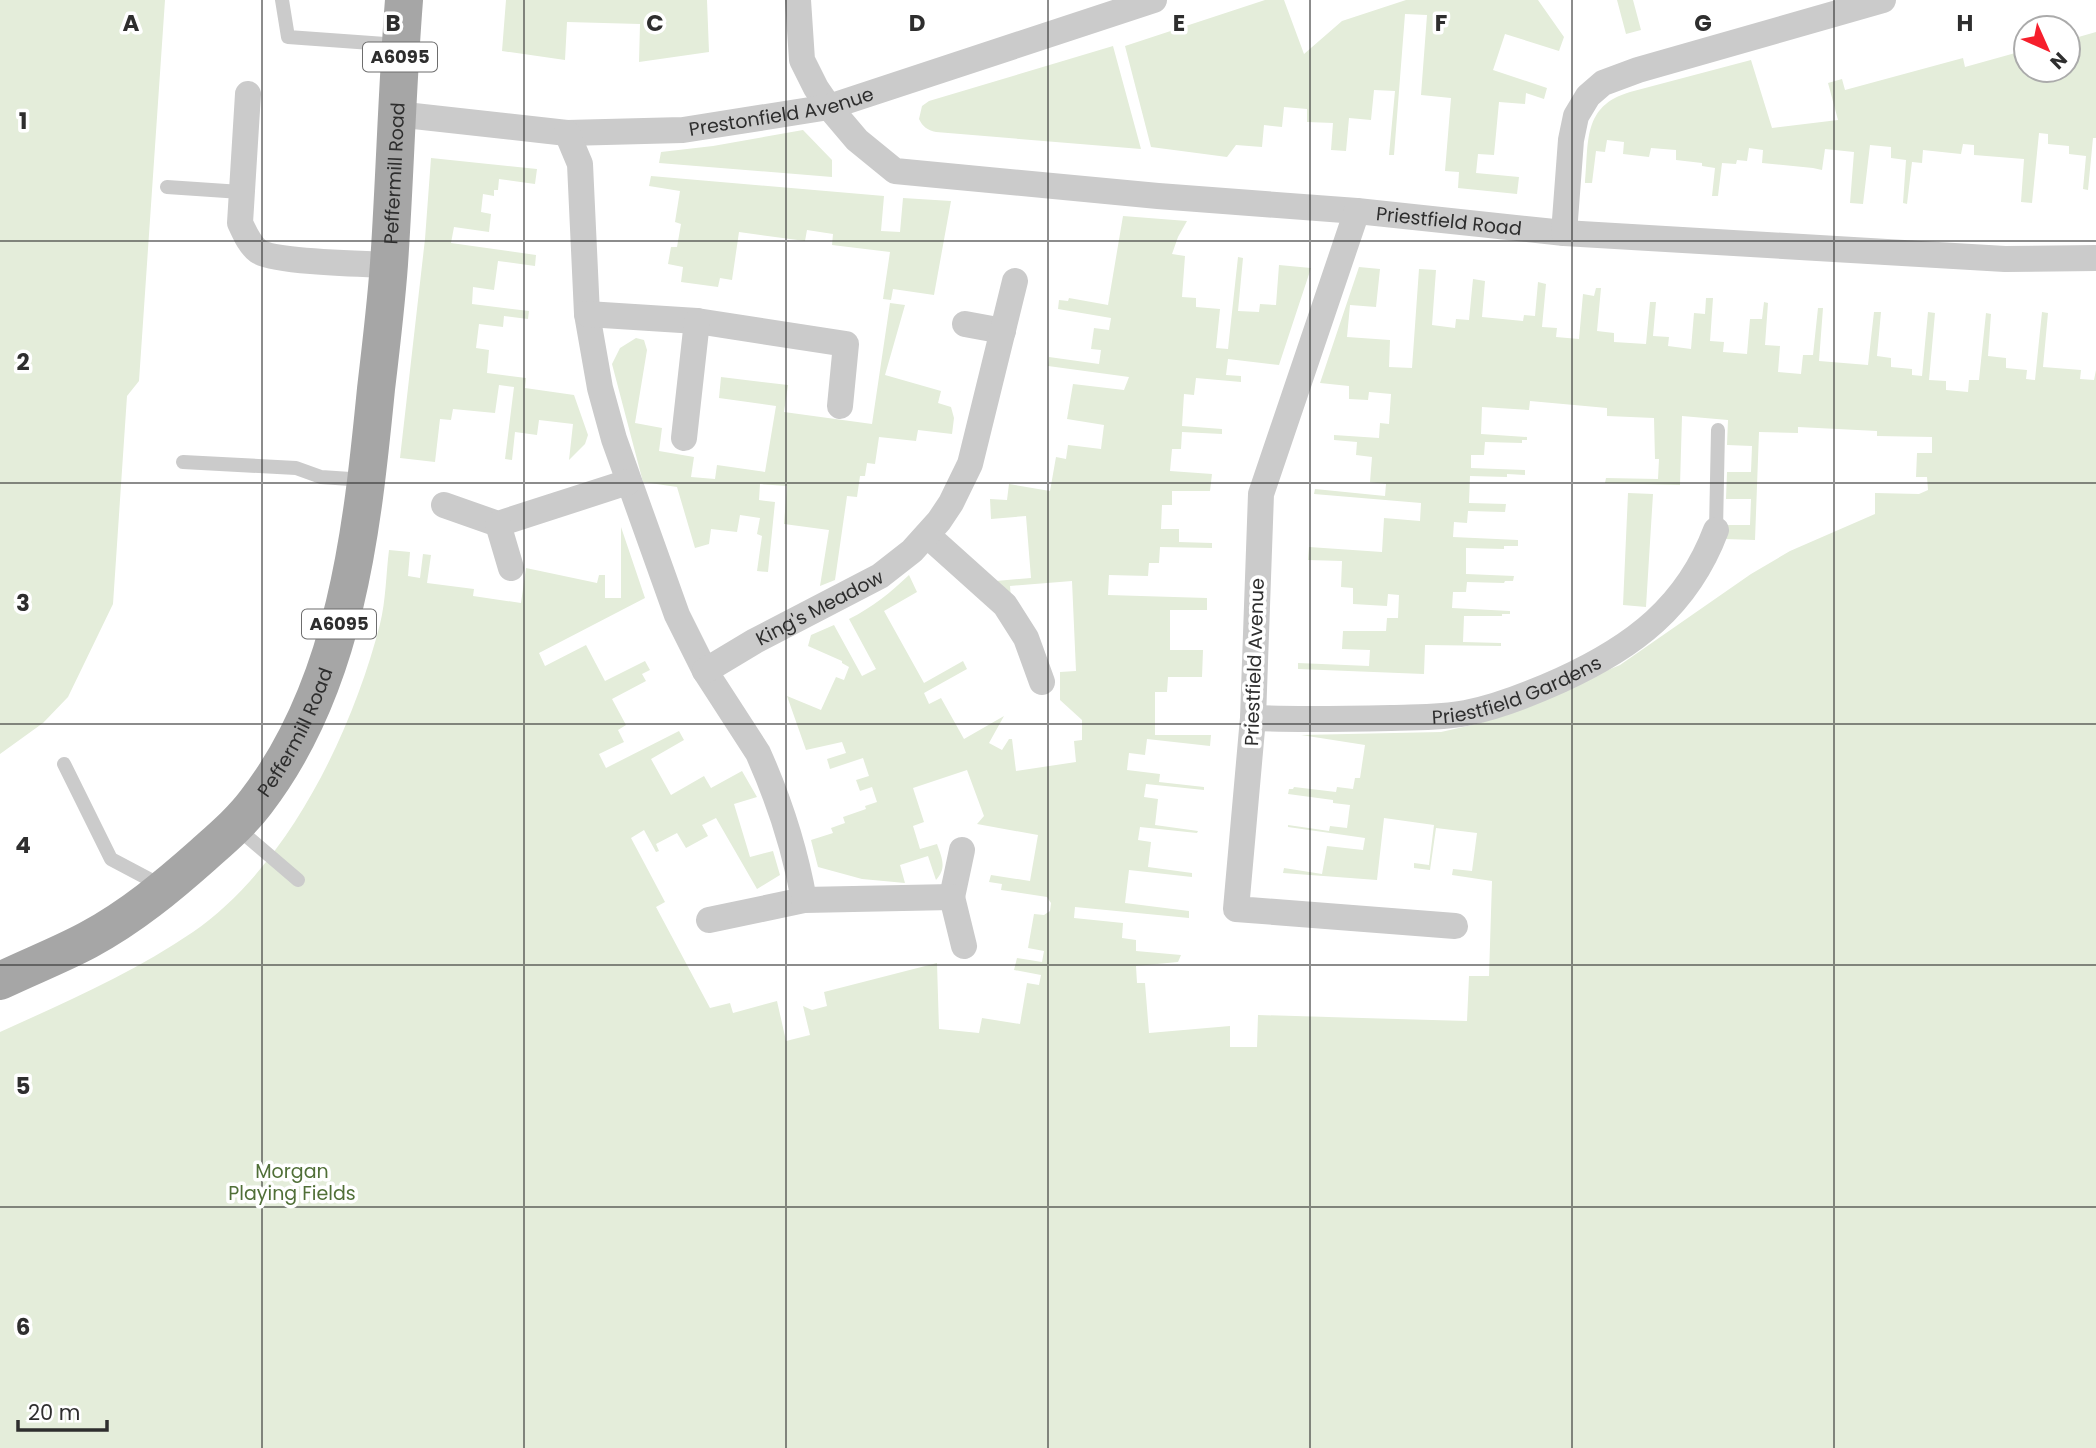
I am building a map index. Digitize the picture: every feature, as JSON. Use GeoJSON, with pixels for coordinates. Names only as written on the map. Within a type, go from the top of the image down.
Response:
{"type":"FeatureCollection","features":[{"type":"Feature","properties":{"kind":"main road","name":"Peffermill Road"},"geometry":{"type":"LineString","coordinates":[[0,981],[89,939],[131,914],[166,888],[235,826],[255,804],[287,758],[307,718],[321,682],[347,595],[362,520],[389,265],[404,0]]}},
{"type":"Feature","properties":{"kind":"street","name":"Priestfield Road"},"geometry":{"type":"LineString","coordinates":[[798,0],[802,60],[829,107],[857,140],[895,170],[1158,196],[1357,211],[1564,233],[2005,259],[2096,258]]}},
{"type":"Feature","properties":{"kind":"street","name":"Prestonfield Avenue"},"geometry":{"type":"LineString","coordinates":[[396,114],[566,134],[683,130],[829,107],[1154,0]]}},
{"type":"Feature","properties":{"kind":"street"},"geometry":{"type":"LineString","coordinates":[[1564,233],[1573,126],[1581,105],[1603,83],[1883,0]]}},
{"type":"Feature","properties":{"kind":"street","name":"Peffermill Road"},"geometry":{"type":"LineString","coordinates":[[248,94],[240,223],[247,238],[259,252],[291,258],[389,265]]}},
{"type":"Feature","properties":{"kind":"street"},"geometry":{"type":"LineString","coordinates":[[566,134],[580,164],[587,314],[603,402],[628,482],[677,615],[705,671],[758,753],[784,819],[804,900]]}},
{"type":"Feature","properties":{"kind":"street","name":"Priestfield Avenue"},"geometry":{"type":"LineString","coordinates":[[1357,211],[1261,494],[1254,718],[1236,909],[1455,926]]}},
{"type":"Feature","properties":{"kind":"street","name":"King's Meadow"},"geometry":{"type":"LineString","coordinates":[[705,671],[755,641],[880,576],[928,535],[951,503],[970,464],[1015,281]]}},
{"type":"Feature","properties":{"kind":"street"},"geometry":{"type":"LineString","coordinates":[[587,314],[697,321],[846,344],[840,406]]}},
{"type":"Feature","properties":{"kind":"street"},"geometry":{"type":"LineString","coordinates":[[684,438],[697,321]]}},
{"type":"Feature","properties":{"kind":"street"},"geometry":{"type":"LineString","coordinates":[[965,324],[1003,331]]}},
{"type":"Feature","properties":{"kind":"street"},"geometry":{"type":"LineString","coordinates":[[444,505],[498,524],[628,482]]}},
{"type":"Feature","properties":{"kind":"street"},"geometry":{"type":"LineString","coordinates":[[498,524],[511,568]]}},
{"type":"Feature","properties":{"kind":"street","name":"Priestfield Gardens"},"geometry":{"type":"LineString","coordinates":[[1254,718],[1317,719],[1464,714],[1490,708],[1539,690],[1607,657],[1658,620],[1679,598],[1695,575],[1716,530]]}},
{"type":"Feature","properties":{"kind":"street"},"geometry":{"type":"LineString","coordinates":[[928,535],[1005,606],[1027,638],[1042,682]]}},
{"type":"Feature","properties":{"kind":"street"},"geometry":{"type":"LineString","coordinates":[[962,850],[952,897],[964,946]]}},
{"type":"Feature","properties":{"kind":"street"},"geometry":{"type":"LineString","coordinates":[[709,920],[804,900],[952,897]]}},
{"type":"Feature","properties":{"kind":"lane"},"geometry":{"type":"LineString","coordinates":[[282,0],[288,37],[401,45]]}},
{"type":"Feature","properties":{"kind":"lane"},"geometry":{"type":"LineString","coordinates":[[167,187],[242,192]]}},
{"type":"Feature","properties":{"kind":"lane"},"geometry":{"type":"LineString","coordinates":[[1716,530],[1718,430]]}},
{"type":"Feature","properties":{"kind":"lane"},"geometry":{"type":"LineString","coordinates":[[183,462],[296,468],[321,477],[367,480]]}},
{"type":"Feature","properties":{"kind":"lane"},"geometry":{"type":"LineString","coordinates":[[64,764],[111,859],[166,888]]}},
{"type":"Feature","properties":{"kind":"lane"},"geometry":{"type":"LineString","coordinates":[[235,826],[298,880]]}},
{"type":"Feature","properties":{"kind":"green space"},"geometry":{"type":"Polygon","coordinates":[[[0,0],[165,0],[139,381],[127,396],[113,604],[68,697],[43,723],[0,754],[0,0]]]}},
{"type":"Feature","properties":{"kind":"green space"},"geometry":{"type":"Polygon","coordinates":[[[506,0],[707,0],[709,52],[639,62],[640,24],[567,22],[565,60],[502,51],[506,0]]]}},
{"type":"Feature","properties":{"kind":"green space"},"geometry":{"type":"Polygon","coordinates":[[[1265,0],[1284,0],[1304,54],[1342,21],[1406,0],[1538,0],[1564,37],[1559,51],[1505,34],[1493,70],[1547,88],[1544,99],[1526,93],[1525,104],[1499,102],[1494,155],[1478,154],[1476,173],[1519,177],[1517,194],[1458,188],[1459,172],[1445,171],[1451,98],[1421,95],[1427,15],[1405,14],[1394,155],[1389,155],[1395,91],[1374,90],[1371,120],[1349,118],[1346,151],[1331,150],[1333,123],[1307,122],[1307,109],[1284,107],[1282,127],[1264,125],[1262,147],[1236,145],[1227,157],[1151,147],[1125,46],[1265,0]]]}},
{"type":"Feature","properties":{"kind":"green space"},"geometry":{"type":"Polygon","coordinates":[[[1617,0],[1633,0],[1641,30],[1626,34],[1617,0]]]}},
{"type":"Feature","properties":{"kind":"green space"},"geometry":{"type":"Polygon","coordinates":[[[2096,32],[2096,138],[2093,138],[2088,190],[2083,189],[2086,156],[2069,154],[2069,146],[2048,144],[2048,134],[2039,133],[2032,203],[2021,202],[2024,159],[1974,155],[1974,145],[1963,144],[1961,154],[1923,150],[1922,163],[1912,162],[1907,204],[1903,203],[1906,160],[1891,158],[1891,147],[1870,145],[1863,204],[1850,203],[1854,152],[1825,149],[1822,170],[1762,163],[1763,150],[1749,148],[1747,161],[1737,160],[1736,164],[1722,163],[1718,196],[1712,196],[1715,168],[1702,166],[1702,163],[1676,160],[1676,150],[1651,148],[1649,157],[1623,154],[1624,142],[1607,140],[1605,152],[1596,151],[1592,183],[1585,183],[1588,140],[1596,116],[1603,106],[1614,98],[1630,92],[1751,60],[1772,128],[1838,120],[1828,83],[1842,79],[1845,90],[1963,58],[1965,67],[2012,54],[2012,84],[2082,84],[2082,36],[2096,32]]]}},
{"type":"Feature","properties":{"kind":"green space"},"geometry":{"type":"Polygon","coordinates":[[[1113,46],[1141,149],[936,132],[926,128],[919,119],[922,106],[929,101],[1113,46]]]}},
{"type":"Feature","properties":{"kind":"green space"},"geometry":{"type":"Polygon","coordinates":[[[803,130],[832,160],[832,177],[659,163],[661,152],[803,130]]]}},
{"type":"Feature","properties":{"kind":"green space"},"geometry":{"type":"Polygon","coordinates":[[[431,158],[537,169],[535,184],[499,179],[498,190],[494,190],[494,196],[483,194],[481,212],[491,214],[489,232],[454,227],[451,243],[536,255],[535,266],[498,261],[494,290],[473,287],[472,304],[529,311],[528,319],[504,316],[503,327],[479,324],[476,348],[489,350],[487,373],[526,378],[525,388],[574,395],[588,435],[585,444],[569,460],[573,424],[539,420],[537,435],[515,432],[512,460],[505,459],[514,387],[499,385],[495,413],[453,409],[451,420],[440,419],[435,462],[400,458],[425,239],[431,158]]]}},
{"type":"Feature","properties":{"kind":"green space"},"geometry":{"type":"Polygon","coordinates":[[[651,176],[884,196],[881,231],[900,232],[903,198],[951,201],[934,295],[893,289],[891,300],[883,299],[890,252],[832,245],[833,234],[807,230],[805,241],[739,232],[732,280],[720,278],[718,287],[681,282],[683,267],[668,264],[671,247],[677,247],[681,224],[675,222],[680,191],[649,186],[651,176]]]}},
{"type":"Feature","properties":{"kind":"green space","name":"Morgan Playing Fields"},"geometry":{"type":"Polygon","coordinates":[[[1123,216],[1187,221],[1172,254],[1185,256],[1182,297],[1196,298],[1196,307],[1220,309],[1216,348],[1228,349],[1238,257],[1243,258],[1238,311],[1259,312],[1260,304],[1276,305],[1279,265],[1311,268],[1279,365],[1228,359],[1226,375],[1241,376],[1241,382],[1196,378],[1194,395],[1184,394],[1182,426],[1222,429],[1222,434],[1182,432],[1181,449],[1172,449],[1170,471],[1212,474],[1210,491],[1172,491],[1172,505],[1162,505],[1161,529],[1179,529],[1179,542],[1212,543],[1212,548],[1160,547],[1159,563],[1149,563],[1148,576],[1109,575],[1108,595],[1207,598],[1207,610],[1170,610],[1170,650],[1203,650],[1202,677],[1168,677],[1167,692],[1155,692],[1155,735],[1211,735],[1210,746],[1147,739],[1145,755],[1129,753],[1127,770],[1160,774],[1159,782],[1204,787],[1204,790],[1146,784],[1144,797],[1158,799],[1155,825],[1198,831],[1140,827],[1138,840],[1151,842],[1148,867],[1192,873],[1192,877],[1129,870],[1125,903],[1189,911],[1189,918],[1075,907],[1074,918],[1123,923],[1122,938],[1136,940],[1136,951],[1181,955],[1178,962],[1136,966],[1137,983],[1145,983],[1149,1033],[1230,1026],[1230,1047],[1257,1047],[1258,1015],[1467,1021],[1469,976],[1489,976],[1492,881],[1452,875],[1453,869],[1472,871],[1477,833],[1436,828],[1430,870],[1414,868],[1414,863],[1429,865],[1434,825],[1384,818],[1377,880],[1283,873],[1284,868],[1322,874],[1327,846],[1363,850],[1365,838],[1288,827],[1329,831],[1330,826],[1347,828],[1350,805],[1288,794],[1289,789],[1294,787],[1336,792],[1337,787],[1353,789],[1355,778],[1360,778],[1365,745],[1301,735],[1441,732],[1481,723],[1620,665],[1751,574],[1790,551],[1875,514],[1875,493],[1919,494],[1928,490],[1927,477],[1916,477],[1917,453],[1932,453],[1932,437],[1877,436],[1877,431],[1798,427],[1798,433],[1759,432],[1755,540],[1725,539],[1725,525],[1750,525],[1751,499],[1726,499],[1727,472],[1751,472],[1752,446],[1727,445],[1728,420],[1682,416],[1680,485],[1605,483],[1606,478],[1658,479],[1659,459],[1655,459],[1654,418],[1607,416],[1607,408],[1530,401],[1529,410],[1482,407],[1481,434],[1527,437],[1527,440],[1522,440],[1522,443],[1485,442],[1484,455],[1471,455],[1471,468],[1525,470],[1525,475],[1470,476],[1469,503],[1506,504],[1505,512],[1468,511],[1467,523],[1454,522],[1453,537],[1518,540],[1518,546],[1504,546],[1504,549],[1466,548],[1466,574],[1514,576],[1513,581],[1504,583],[1467,582],[1466,592],[1453,592],[1452,608],[1510,611],[1510,614],[1502,616],[1464,616],[1463,642],[1501,643],[1501,646],[1425,645],[1424,674],[1298,669],[1298,663],[1369,666],[1370,650],[1342,649],[1343,631],[1386,631],[1387,618],[1398,618],[1399,595],[1388,594],[1387,606],[1353,604],[1353,588],[1341,587],[1342,561],[1308,560],[1309,547],[1382,552],[1384,518],[1420,521],[1421,503],[1314,494],[1315,489],[1385,496],[1386,484],[1370,482],[1372,457],[1356,455],[1357,442],[1334,440],[1334,435],[1379,438],[1380,423],[1389,424],[1391,394],[1369,392],[1368,400],[1349,399],[1349,386],[1320,383],[1359,267],[1380,269],[1376,307],[1350,305],[1347,337],[1390,340],[1389,367],[1412,368],[1419,269],[1436,270],[1432,325],[1455,328],[1456,319],[1469,320],[1473,279],[1485,281],[1482,317],[1523,321],[1524,315],[1535,316],[1538,282],[1546,284],[1542,327],[1557,328],[1556,337],[1579,339],[1583,294],[1594,296],[1596,288],[1601,288],[1597,331],[1614,333],[1614,342],[1646,344],[1650,302],[1656,302],[1653,336],[1669,337],[1668,346],[1691,349],[1694,313],[1705,314],[1706,298],[1713,298],[1710,341],[1724,342],[1723,352],[1747,354],[1750,319],[1762,319],[1764,302],[1768,303],[1765,345],[1780,346],[1778,372],[1801,374],[1803,355],[1813,355],[1818,308],[1823,308],[1819,361],[1868,365],[1874,312],[1881,312],[1877,356],[1891,358],[1891,367],[1912,369],[1912,375],[1922,376],[1928,312],[1935,313],[1929,380],[1946,381],[1946,390],[1968,392],[1969,380],[1979,380],[1986,313],[1991,314],[1988,356],[2006,358],[2006,368],[2027,370],[2026,379],[2035,380],[2042,312],[2048,313],[2043,367],[2081,370],[2080,379],[2094,380],[2096,370],[2096,1448],[0,1448],[0,1032],[99,986],[170,947],[227,904],[258,871],[287,834],[312,794],[352,709],[380,624],[389,550],[410,552],[408,576],[420,578],[423,554],[431,555],[427,583],[474,589],[473,596],[521,603],[526,568],[597,583],[599,575],[605,575],[605,598],[621,598],[621,527],[645,598],[539,653],[545,666],[586,645],[605,681],[645,661],[650,670],[642,674],[646,681],[612,699],[626,725],[618,730],[624,742],[599,754],[606,768],[679,731],[684,740],[651,759],[671,795],[704,776],[711,788],[742,771],[757,797],[734,804],[750,857],[773,851],[780,875],[757,889],[716,818],[702,825],[708,836],[686,848],[677,833],[656,844],[659,851],[656,852],[644,830],[631,838],[665,902],[656,907],[710,1008],[730,1003],[733,1013],[777,1001],[786,1041],[810,1035],[803,1006],[812,1010],[827,1006],[824,992],[937,963],[939,1029],[979,1033],[982,1018],[1020,1024],[1027,983],[1039,985],[1041,975],[1014,970],[1017,958],[1042,962],[1044,951],[1028,948],[1034,914],[1044,915],[1050,911],[1051,903],[1047,897],[1001,890],[1002,884],[989,882],[991,875],[1030,881],[1038,835],[977,824],[984,816],[967,770],[913,788],[924,822],[913,826],[920,849],[937,844],[942,858],[942,871],[936,880],[928,856],[900,865],[905,883],[862,879],[818,867],[811,840],[833,833],[831,828],[845,823],[843,817],[877,802],[872,787],[860,791],[856,780],[869,776],[863,758],[830,769],[827,759],[846,753],[842,742],[806,750],[787,696],[821,710],[836,677],[844,680],[849,667],[842,661],[808,646],[811,635],[834,625],[862,676],[876,669],[849,619],[881,599],[909,575],[917,592],[884,611],[924,683],[963,661],[967,669],[924,693],[929,704],[941,698],[964,739],[1004,716],[989,743],[1002,750],[1009,739],[1012,739],[1016,771],[1076,762],[1074,741],[1082,740],[1082,720],[1060,700],[1060,672],[1076,671],[1072,581],[1010,586],[1012,611],[996,581],[1031,578],[1026,516],[991,519],[990,499],[1007,500],[1009,484],[1050,491],[1056,457],[1066,459],[1068,445],[1101,449],[1104,425],[1067,419],[1073,384],[1124,390],[1129,377],[1048,366],[1049,357],[1099,364],[1101,350],[1091,349],[1094,328],[1109,330],[1111,318],[1058,309],[1059,300],[1068,301],[1069,298],[1108,305],[1123,216]]]}},
{"type":"Feature","properties":{"kind":"green space"},"geometry":{"type":"Polygon","coordinates":[[[890,303],[905,305],[885,375],[941,391],[938,403],[951,407],[954,418],[952,434],[918,430],[916,441],[879,437],[875,464],[867,463],[865,476],[860,476],[857,497],[847,496],[835,580],[820,586],[829,530],[784,524],[787,486],[760,484],[759,500],[775,502],[768,572],[757,571],[762,536],[757,534],[760,518],[740,515],[737,532],[711,529],[709,544],[695,548],[677,487],[643,482],[612,364],[620,348],[636,338],[644,340],[647,350],[635,423],[662,428],[659,451],[694,457],[691,477],[715,479],[717,465],[765,472],[776,406],[719,398],[721,377],[788,385],[784,412],[872,424],[890,303]]]}},
{"type":"Feature","properties":{"kind":"green space"},"geometry":{"type":"Polygon","coordinates":[[[1628,493],[1653,494],[1646,607],[1623,605],[1628,493]]]}}]}
